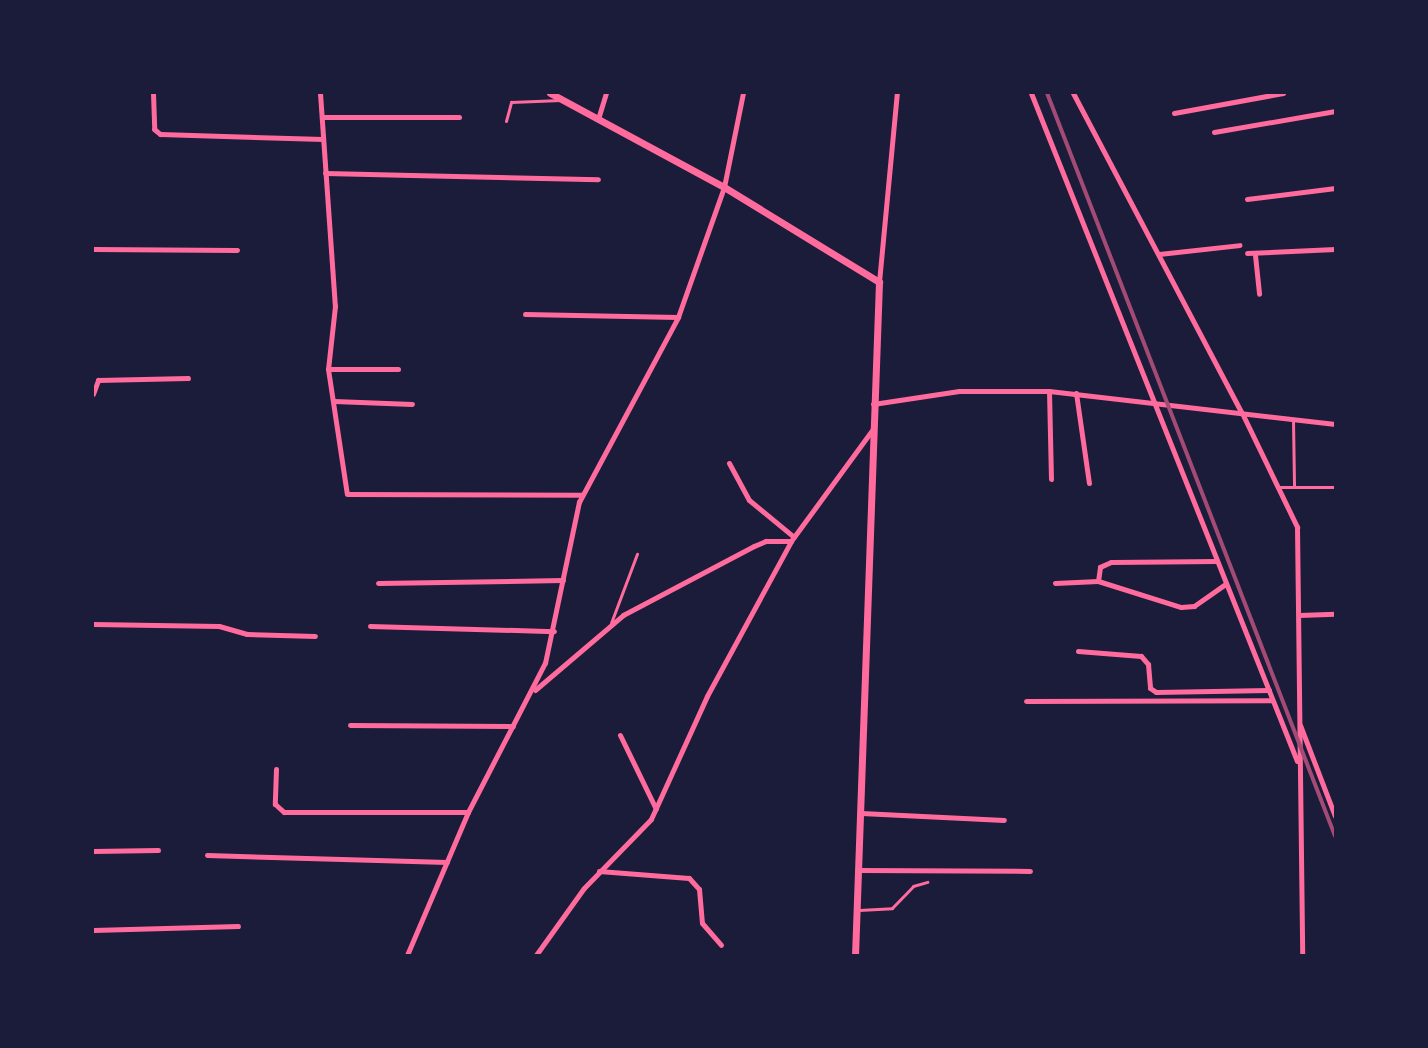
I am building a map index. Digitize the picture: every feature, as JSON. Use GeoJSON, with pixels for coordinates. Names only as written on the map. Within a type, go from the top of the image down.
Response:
{"type":"FeatureCollection","features":[{"type":"Feature","properties":{"kind":"street"},"geometry":{"type":"LineString","coordinates":[[153,93],[154,129],[160,134],[323,139]]}},
{"type":"Feature","properties":{"kind":"street"},"geometry":{"type":"LineString","coordinates":[[320,93],[335,306],[328,369],[347,494],[582,495]]}},
{"type":"Feature","properties":{"kind":"street"},"geometry":{"type":"LineString","coordinates":[[550,93],[724,187],[879,282]]}},
{"type":"Feature","properties":{"kind":"street"},"geometry":{"type":"LineString","coordinates":[[598,119],[606,93]]}},
{"type":"Feature","properties":{"kind":"street"},"geometry":{"type":"LineString","coordinates":[[407,955],[468,812],[533,691],[554,631],[582,495],[678,317],[724,187],[743,93]]}},
{"type":"Feature","properties":{"kind":"street"},"geometry":{"type":"LineString","coordinates":[[855,955],[873,530],[873,404],[879,282],[897,93]]}},
{"type":"Feature","properties":{"kind":"street"},"geometry":{"type":"LineString","coordinates":[[1031,93],[1298,765]]}},
{"type":"Feature","properties":{"kind":"street"},"geometry":{"type":"LineString","coordinates":[[1073,93],[1242,413],[1280,487],[1297,527],[1302,955]]}},
{"type":"Feature","properties":{"kind":"street"},"geometry":{"type":"LineString","coordinates":[[1174,113],[1283,93]]}},
{"type":"Feature","properties":{"kind":"street"},"geometry":{"type":"LineString","coordinates":[[1214,132],[1335,111]]}},
{"type":"Feature","properties":{"kind":"street"},"geometry":{"type":"LineString","coordinates":[[322,117],[459,117]]}},
{"type":"Feature","properties":{"kind":"street"},"geometry":{"type":"LineString","coordinates":[[325,173],[598,179]]}},
{"type":"Feature","properties":{"kind":"street"},"geometry":{"type":"LineString","coordinates":[[1247,199],[1335,188]]}},
{"type":"Feature","properties":{"kind":"street"},"geometry":{"type":"LineString","coordinates":[[1159,254],[1240,245]]}},
{"type":"Feature","properties":{"kind":"street"},"geometry":{"type":"LineString","coordinates":[[93,249],[237,250]]}},
{"type":"Feature","properties":{"kind":"street"},"geometry":{"type":"LineString","coordinates":[[1247,253],[1255,255],[1335,249]]}},
{"type":"Feature","properties":{"kind":"street"},"geometry":{"type":"LineString","coordinates":[[1255,255],[1259,294]]}},
{"type":"Feature","properties":{"kind":"street"},"geometry":{"type":"LineString","coordinates":[[525,314],[678,317]]}},
{"type":"Feature","properties":{"kind":"street"},"geometry":{"type":"LineString","coordinates":[[328,369],[398,369]]}},
{"type":"Feature","properties":{"kind":"street"},"geometry":{"type":"LineString","coordinates":[[93,394],[98,380],[188,378]]}},
{"type":"Feature","properties":{"kind":"street"},"geometry":{"type":"LineString","coordinates":[[873,404],[959,391],[1049,391],[1153,400],[1335,424]]}},
{"type":"Feature","properties":{"kind":"street"},"geometry":{"type":"LineString","coordinates":[[1049,391],[1051,479]]}},
{"type":"Feature","properties":{"kind":"street"},"geometry":{"type":"LineString","coordinates":[[1076,393],[1089,483]]}},
{"type":"Feature","properties":{"kind":"street"},"geometry":{"type":"LineString","coordinates":[[334,401],[412,404]]}},
{"type":"Feature","properties":{"kind":"street"},"geometry":{"type":"LineString","coordinates":[[536,955],[599,872],[639,834],[656,808],[707,696],[792,539],[873,429]]}},
{"type":"Feature","properties":{"kind":"street"},"geometry":{"type":"LineString","coordinates":[[729,464],[749,500],[792,539]]}},
{"type":"Feature","properties":{"kind":"street"},"geometry":{"type":"LineString","coordinates":[[533,691],[611,623],[754,546],[766,541],[792,539]]}},
{"type":"Feature","properties":{"kind":"street"},"geometry":{"type":"LineString","coordinates":[[1098,581],[1100,567],[1111,562],[1217,561]]}},
{"type":"Feature","properties":{"kind":"street"},"geometry":{"type":"LineString","coordinates":[[378,583],[563,580]]}},
{"type":"Feature","properties":{"kind":"street"},"geometry":{"type":"LineString","coordinates":[[1055,583],[1098,581],[1181,607],[1194,606],[1226,584]]}},
{"type":"Feature","properties":{"kind":"street"},"geometry":{"type":"LineString","coordinates":[[1299,615],[1335,614]]}},
{"type":"Feature","properties":{"kind":"street"},"geometry":{"type":"LineString","coordinates":[[93,624],[219,626],[247,634],[315,636]]}},
{"type":"Feature","properties":{"kind":"street"},"geometry":{"type":"LineString","coordinates":[[370,626],[554,631]]}},
{"type":"Feature","properties":{"kind":"street"},"geometry":{"type":"LineString","coordinates":[[1078,651],[1141,656],[1148,664],[1150,688],[1156,692],[1269,690]]}},
{"type":"Feature","properties":{"kind":"street"},"geometry":{"type":"LineString","coordinates":[[1026,701],[1272,700]]}},
{"type":"Feature","properties":{"kind":"street"},"geometry":{"type":"LineString","coordinates":[[1299,721],[1335,816]]}},
{"type":"Feature","properties":{"kind":"street"},"geometry":{"type":"LineString","coordinates":[[350,725],[513,726]]}},
{"type":"Feature","properties":{"kind":"street"},"geometry":{"type":"LineString","coordinates":[[620,735],[656,808]]}},
{"type":"Feature","properties":{"kind":"street"},"geometry":{"type":"LineString","coordinates":[[276,769],[276,804],[284,812],[468,812]]}},
{"type":"Feature","properties":{"kind":"street"},"geometry":{"type":"LineString","coordinates":[[861,813],[1004,820]]}},
{"type":"Feature","properties":{"kind":"street"},"geometry":{"type":"LineString","coordinates":[[93,851],[158,850]]}},
{"type":"Feature","properties":{"kind":"street"},"geometry":{"type":"LineString","coordinates":[[207,855],[447,862]]}},
{"type":"Feature","properties":{"kind":"street"},"geometry":{"type":"LineString","coordinates":[[858,870],[1030,871]]}},
{"type":"Feature","properties":{"kind":"street"},"geometry":{"type":"LineString","coordinates":[[599,872],[689,878],[699,889],[702,923],[721,945]]}},
{"type":"Feature","properties":{"kind":"street"},"geometry":{"type":"LineString","coordinates":[[93,930],[238,926]]}},
{"type":"Feature","properties":{"kind":"lane"},"geometry":{"type":"LineString","coordinates":[[506,121],[511,102],[563,100]]}},
{"type":"Feature","properties":{"kind":"lane"},"geometry":{"type":"LineString","coordinates":[[1293,420],[1294,487]]}},
{"type":"Feature","properties":{"kind":"lane"},"geometry":{"type":"LineString","coordinates":[[1280,487],[1335,488]]}},
{"type":"Feature","properties":{"kind":"lane"},"geometry":{"type":"LineString","coordinates":[[611,623],[637,554]]}},
{"type":"Feature","properties":{"kind":"lane"},"geometry":{"type":"LineString","coordinates":[[857,910],[892,908],[913,886],[927,882]]}},
{"type":"Feature","properties":{"kind":"railway"},"geometry":{"type":"LineString","coordinates":[[1047,93],[1335,836]]}}]}
